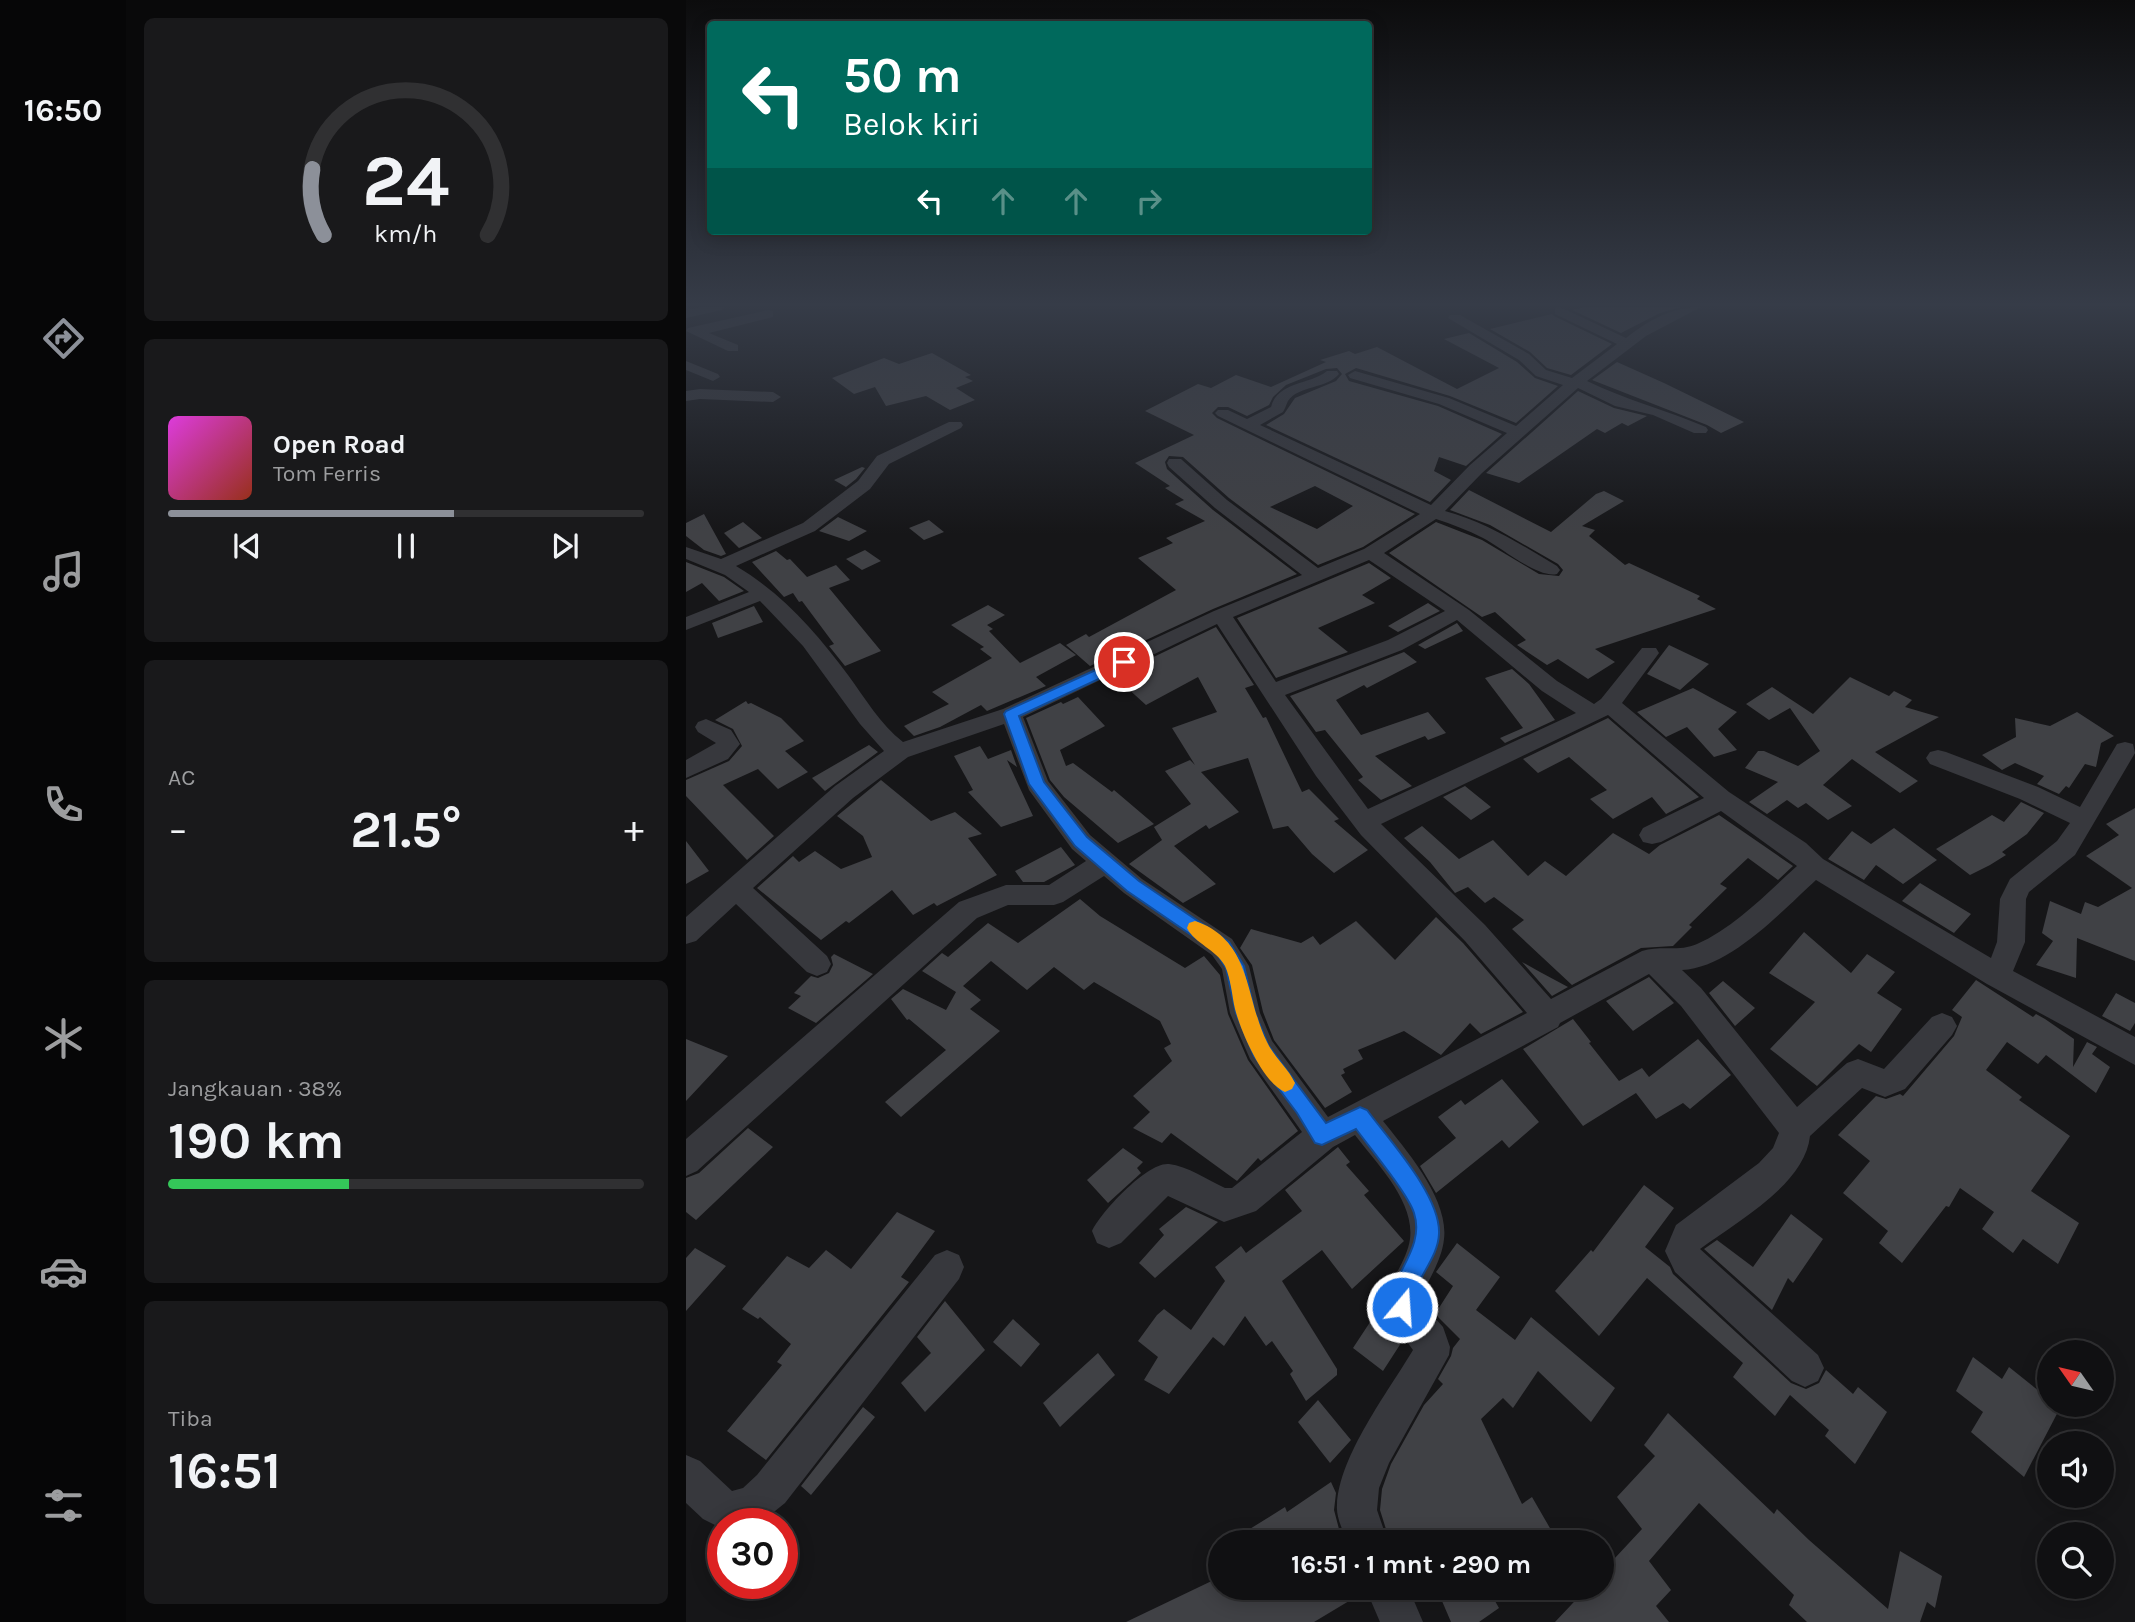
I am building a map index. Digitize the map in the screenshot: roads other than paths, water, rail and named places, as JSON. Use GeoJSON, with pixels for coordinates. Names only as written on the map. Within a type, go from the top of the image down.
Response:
{"type":"FeatureCollection","features":[{"type":"Feature","properties":{"kind":"street"},"geometry":{"type":"LineString","coordinates":[[1247,425],[1278,409],[1281,398],[1310,383]]}},
{"type":"Feature","properties":{"kind":"street"},"geometry":{"type":"LineString","coordinates":[[1379,383],[1444,401],[1518,432]]}},
{"type":"Feature","properties":{"kind":"street"},"geometry":{"type":"LineString","coordinates":[[686,933],[844,792],[900,751],[1011,714],[1221,615],[1371,553],[1433,513],[1476,469],[1576,383],[1620,403],[1658,412],[1700,430]]}},
{"type":"Feature","properties":{"kind":"street"},"geometry":{"type":"LineString","coordinates":[[686,396],[777,393],[759,409]]}},
{"type":"Feature","properties":{"kind":"street"},"geometry":{"type":"LineString","coordinates":[[1223,413],[1433,513],[1492,535],[1550,570]]}},
{"type":"Feature","properties":{"kind":"street"},"geometry":{"type":"LineString","coordinates":[[723,565],[809,527],[863,485],[883,460],[955,425]]}},
{"type":"Feature","properties":{"kind":"street"},"geometry":{"type":"LineString","coordinates":[[1175,464],[1213,498],[1316,576]]}},
{"type":"Feature","properties":{"kind":"street"},"geometry":{"type":"LineString","coordinates":[[686,553],[704,557],[735,571],[802,630],[878,732],[900,751]]}},
{"type":"Feature","properties":{"kind":"street"},"geometry":{"type":"LineString","coordinates":[[1371,553],[1458,612],[1566,699],[1602,709],[1720,799],[1797,850],[1814,866],[1997,976],[2135,1052]]}},
{"type":"Feature","properties":{"kind":"street"},"geometry":{"type":"LineString","coordinates":[[686,624],[761,594]]}},
{"type":"Feature","properties":{"kind":"street"},"geometry":{"type":"LineString","coordinates":[[1273,691],[1395,645],[1458,612]]}},
{"type":"Feature","properties":{"kind":"street"},"geometry":{"type":"LineString","coordinates":[[1221,615],[1337,785],[1394,855],[1450,908],[1525,988],[1548,1018]]}},
{"type":"Feature","properties":{"kind":"street"},"geometry":{"type":"LineString","coordinates":[[1366,820],[1602,709],[1649,653]]}},
{"type":"Feature","properties":{"kind":"street"},"geometry":{"type":"LineString","coordinates":[[1011,714],[1037,784],[1081,842],[1169,913],[1222,947],[1235,966],[1245,1013],[1261,1050],[1322,1136]]}},
{"type":"Feature","properties":{"kind":"street"},"geometry":{"type":"LineString","coordinates":[[686,770],[720,752],[729,744],[723,735],[706,727]]}},
{"type":"Feature","properties":{"kind":"street"},"geometry":{"type":"LineString","coordinates":[[1997,976],[2011,942],[2013,899],[2019,886],[2066,848],[2125,750]]}},
{"type":"Feature","properties":{"kind":"street"},"geometry":{"type":"LineString","coordinates":[[1938,758],[2029,793],[2085,820]]}},
{"type":"Feature","properties":{"kind":"street"},"geometry":{"type":"LineString","coordinates":[[1652,835],[1706,810],[1720,799]]}},
{"type":"Feature","properties":{"kind":"street"},"geometry":{"type":"LineString","coordinates":[[686,1160],[968,910],[1006,895],[1058,894],[1105,862]]}},
{"type":"Feature","properties":{"kind":"street"},"geometry":{"type":"LineString","coordinates":[[1109,1231],[1161,1180],[1177,1182],[1215,1202],[1233,1204],[1259,1188],[1322,1136],[1548,1018],[1652,959],[1688,958],[1704,954],[1749,924],[1814,866]]}},
{"type":"Feature","properties":{"kind":"street"},"geometry":{"type":"LineString","coordinates":[[736,887],[817,964]]}},
{"type":"Feature","properties":{"kind":"street"},"geometry":{"type":"LineString","coordinates":[[1652,959],[1691,997],[1795,1129]]}},
{"type":"Feature","properties":{"kind":"street"},"geometry":{"type":"LineString","coordinates":[[1805,1368],[1687,1260],[1682,1251],[1688,1237],[1768,1178],[1792,1148],[1795,1129],[1858,1073],[1885,1083],[1894,1079],[1942,1026]]}},
{"type":"Feature","properties":{"kind":"street"},"geometry":{"type":"LineString","coordinates":[[1360,1116],[1415,1195],[1427,1218],[1425,1248],[1401,1299],[1406,1314],[1429,1337],[1433,1346],[1431,1356],[1378,1448],[1360,1487],[1357,1511],[1364,1530]]}},
{"type":"Feature","properties":{"kind":"street"},"geometry":{"type":"LineString","coordinates":[[686,1475],[728,1512],[743,1513],[751,1509],[771,1489],[947,1267]]}},
{"type":"Feature","properties":{"kind":"street"},"geometry":{"type":"LineString","coordinates":[[1392,1600],[1402,1622]]}}]}
